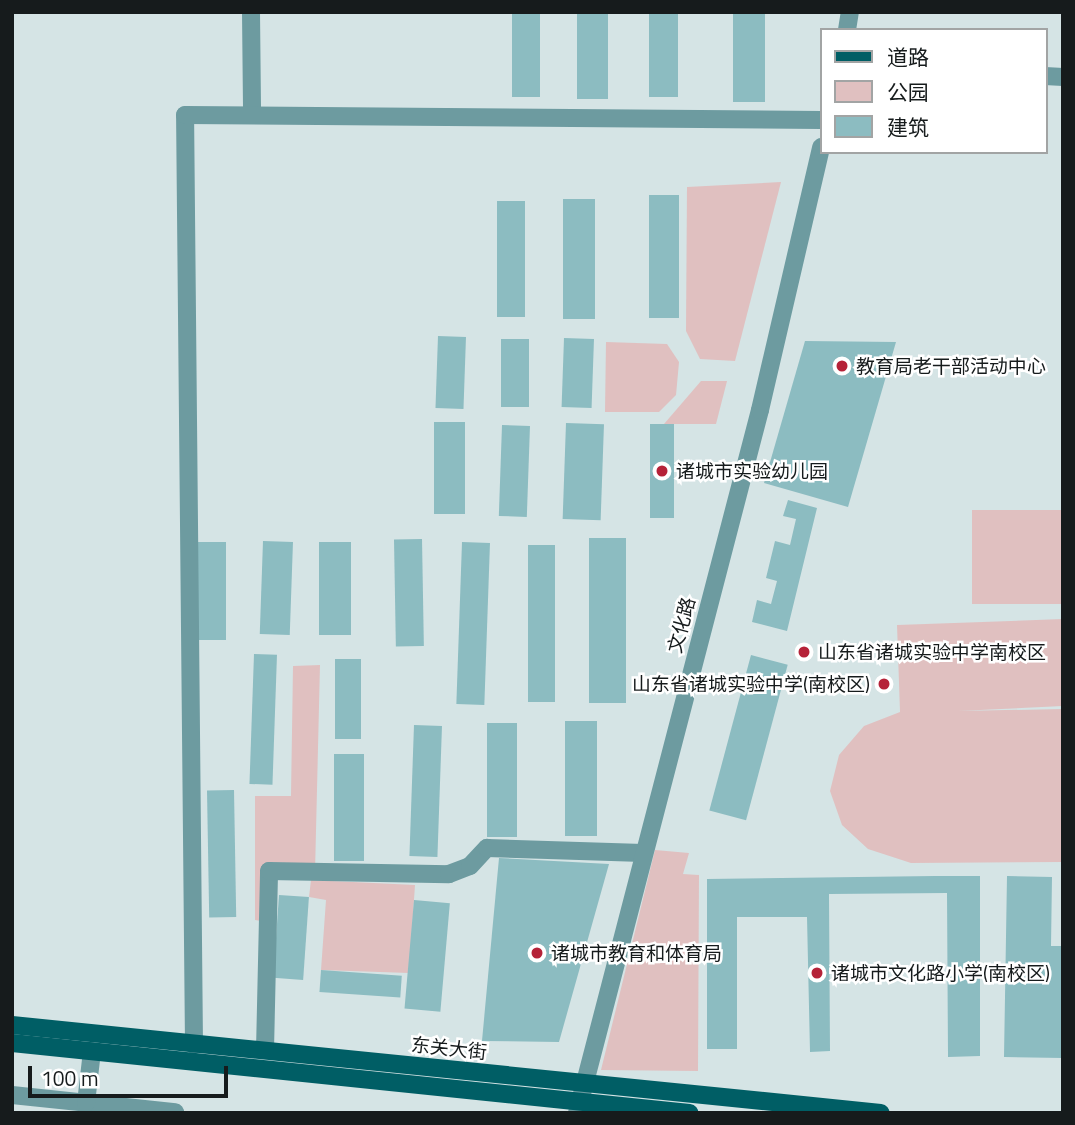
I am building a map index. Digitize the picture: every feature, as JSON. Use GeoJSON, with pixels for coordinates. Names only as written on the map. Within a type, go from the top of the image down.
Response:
{"type":"FeatureCollection","features":[{"type":"Feature","properties":{"kind":"main road","name":"东关大街"},"geometry":{"type":"LineString","coordinates":[[12,1025],[881,1113]]}},
{"type":"Feature","properties":{"kind":"main road","name":"东关大街"},"geometry":{"type":"LineString","coordinates":[[12,1043],[578,1107],[690,1113]]}},
{"type":"Feature","properties":{"kind":"street"},"geometry":{"type":"LineString","coordinates":[[251,12],[253,114]]}},
{"type":"Feature","properties":{"kind":"street"},"geometry":{"type":"LineString","coordinates":[[194,1045],[185,115],[820,120]]}},
{"type":"Feature","properties":{"kind":"street","name":"文化路"},"geometry":{"type":"LineString","coordinates":[[578,1107],[760,410],[820,151]]}},
{"type":"Feature","properties":{"kind":"street"},"geometry":{"type":"LineString","coordinates":[[265,1051],[269,871],[449,874],[470,866],[487,848],[643,853]]}},
{"type":"Feature","properties":{"kind":"street"},"geometry":{"type":"LineString","coordinates":[[86,1103],[92,1051]]}},
{"type":"Feature","properties":{"kind":"street"},"geometry":{"type":"LineString","coordinates":[[12,1096],[175,1112]]}},
{"type":"Feature","properties":{"kind":"green space"},"geometry":{"type":"Polygon","coordinates":[[[781,182],[735,361],[700,359],[686,331],[687,187],[781,182]]]}},
{"type":"Feature","properties":{"kind":"green space"},"geometry":{"type":"Polygon","coordinates":[[[606,342],[667,344],[679,362],[676,395],[659,412],[605,412],[606,342]]]}},
{"type":"Feature","properties":{"kind":"green space"},"geometry":{"type":"Polygon","coordinates":[[[701,381],[727,381],[716,424],[664,424],[701,381]]]}},
{"type":"Feature","properties":{"kind":"green space"},"geometry":{"type":"Polygon","coordinates":[[[972,510],[1063,510],[1063,604],[972,604],[972,510]]]}},
{"type":"Feature","properties":{"kind":"green space"},"geometry":{"type":"Polygon","coordinates":[[[1063,619],[1063,706],[958,711],[1063,709],[1063,862],[911,863],[868,849],[842,825],[830,791],[839,755],[864,726],[900,712],[897,625],[1063,619]]]}},
{"type":"Feature","properties":{"kind":"green space"},"geometry":{"type":"Polygon","coordinates":[[[320,665],[315,873],[269,871],[267,922],[255,920],[255,796],[291,796],[293,666],[320,665]]]}},
{"type":"Feature","properties":{"kind":"green space"},"geometry":{"type":"Polygon","coordinates":[[[655,850],[689,853],[683,874],[699,875],[698,1071],[601,1070],[655,850]]]}},
{"type":"Feature","properties":{"kind":"green space"},"geometry":{"type":"Polygon","coordinates":[[[311,880],[415,885],[409,973],[321,970],[326,900],[309,897],[311,880]]]}},
{"type":"Feature","properties":{"kind":"building"},"geometry":{"type":"Polygon","coordinates":[[[512,12],[540,12],[540,97],[512,97],[512,12]]]}},
{"type":"Feature","properties":{"kind":"building"},"geometry":{"type":"Polygon","coordinates":[[[577,12],[608,12],[608,99],[577,99],[577,12]]]}},
{"type":"Feature","properties":{"kind":"building"},"geometry":{"type":"Polygon","coordinates":[[[649,12],[678,12],[678,97],[649,97],[649,12]]]}},
{"type":"Feature","properties":{"kind":"building"},"geometry":{"type":"Polygon","coordinates":[[[733,12],[765,12],[765,102],[733,102],[733,12]]]}},
{"type":"Feature","properties":{"kind":"building"},"geometry":{"type":"Polygon","coordinates":[[[649,195],[679,195],[679,318],[649,318],[649,195]]]}},
{"type":"Feature","properties":{"kind":"building"},"geometry":{"type":"Polygon","coordinates":[[[563,199],[595,199],[595,319],[563,319],[563,199]]]}},
{"type":"Feature","properties":{"kind":"building"},"geometry":{"type":"Polygon","coordinates":[[[497,201],[525,201],[525,317],[497,317],[497,201]]]}},
{"type":"Feature","properties":{"kind":"building"},"geometry":{"type":"Polygon","coordinates":[[[438,336],[466,337],[463,409],[435,408],[438,336]]]}},
{"type":"Feature","properties":{"kind":"building"},"geometry":{"type":"Polygon","coordinates":[[[564,338],[594,339],[592,408],[562,407],[564,338]]]}},
{"type":"Feature","properties":{"kind":"building"},"geometry":{"type":"Polygon","coordinates":[[[501,339],[529,339],[529,407],[501,407],[501,339]]]}},
{"type":"Feature","properties":{"kind":"building"},"geometry":{"type":"Polygon","coordinates":[[[805,341],[896,342],[848,507],[764,483],[805,341]]]}},
{"type":"Feature","properties":{"kind":"building"},"geometry":{"type":"Polygon","coordinates":[[[434,422],[465,422],[465,514],[434,514],[434,422]]]}},
{"type":"Feature","properties":{"kind":"building"},"geometry":{"type":"Polygon","coordinates":[[[566,423],[604,424],[601,520],[563,519],[566,423]]]}},
{"type":"Feature","properties":{"kind":"building","name":"诸城市实验幼儿园"},"geometry":{"type":"Polygon","coordinates":[[[650,424],[674,424],[674,518],[650,518],[650,424]]]}},
{"type":"Feature","properties":{"kind":"building"},"geometry":{"type":"Polygon","coordinates":[[[502,425],[530,426],[527,517],[499,516],[502,425]]]}},
{"type":"Feature","properties":{"kind":"building"},"geometry":{"type":"Polygon","coordinates":[[[788,500],[817,508],[787,631],[752,622],[757,600],[771,604],[777,581],[766,578],[775,541],[790,545],[796,519],[783,516],[788,500]]]}},
{"type":"Feature","properties":{"kind":"building"},"geometry":{"type":"Polygon","coordinates":[[[589,538],[626,538],[626,703],[589,703],[589,538]]]}},
{"type":"Feature","properties":{"kind":"building"},"geometry":{"type":"Polygon","coordinates":[[[394,539],[422,539],[424,646],[396,646],[394,539]]]}},
{"type":"Feature","properties":{"kind":"building"},"geometry":{"type":"Polygon","coordinates":[[[263,541],[293,542],[290,635],[260,634],[263,541]]]}},
{"type":"Feature","properties":{"kind":"building"},"geometry":{"type":"Polygon","coordinates":[[[198,542],[226,542],[226,640],[198,640],[198,542]]]}},
{"type":"Feature","properties":{"kind":"building"},"geometry":{"type":"Polygon","coordinates":[[[319,542],[351,542],[351,635],[319,635],[319,542]]]}},
{"type":"Feature","properties":{"kind":"building"},"geometry":{"type":"Polygon","coordinates":[[[462,542],[490,543],[484,705],[456,704],[462,542]]]}},
{"type":"Feature","properties":{"kind":"building"},"geometry":{"type":"Polygon","coordinates":[[[528,545],[555,545],[555,702],[528,702],[528,545]]]}},
{"type":"Feature","properties":{"kind":"building"},"geometry":{"type":"Polygon","coordinates":[[[254,654],[277,655],[272,785],[249,784],[254,654]]]}},
{"type":"Feature","properties":{"kind":"building"},"geometry":{"type":"Polygon","coordinates":[[[751,655],[788,665],[746,820],[709,811],[751,655]]]}},
{"type":"Feature","properties":{"kind":"building"},"geometry":{"type":"Polygon","coordinates":[[[335,659],[361,659],[361,739],[335,739],[335,659]]]}},
{"type":"Feature","properties":{"kind":"building"},"geometry":{"type":"Polygon","coordinates":[[[565,721],[597,721],[597,836],[565,836],[565,721]]]}},
{"type":"Feature","properties":{"kind":"building"},"geometry":{"type":"Polygon","coordinates":[[[487,723],[517,723],[517,837],[487,837],[487,723]]]}},
{"type":"Feature","properties":{"kind":"building"},"geometry":{"type":"Polygon","coordinates":[[[414,725],[442,726],[437,857],[409,856],[414,725]]]}},
{"type":"Feature","properties":{"kind":"building"},"geometry":{"type":"Polygon","coordinates":[[[334,754],[364,754],[364,861],[334,861],[334,754]]]}},
{"type":"Feature","properties":{"kind":"building"},"geometry":{"type":"Polygon","coordinates":[[[207,790],[234,790],[236,917],[209,917],[207,790]]]}},
{"type":"Feature","properties":{"kind":"building","name":"诸城市教育和体育局"},"geometry":{"type":"Polygon","coordinates":[[[499,858],[609,864],[559,1042],[482,1041],[499,858]]]}},
{"type":"Feature","properties":{"kind":"building"},"geometry":{"type":"Polygon","coordinates":[[[980,876],[980,1056],[948,1057],[947,893],[829,894],[830,1051],[810,1052],[807,917],[737,917],[737,1049],[707,1049],[707,879],[980,876]]]}},
{"type":"Feature","properties":{"kind":"building"},"geometry":{"type":"Polygon","coordinates":[[[1007,876],[1052,877],[1051,946],[1063,946],[1063,1058],[1004,1057],[1007,876]]]}},
{"type":"Feature","properties":{"kind":"building"},"geometry":{"type":"Polygon","coordinates":[[[279,895],[309,897],[303,980],[273,978],[279,895]]]}},
{"type":"Feature","properties":{"kind":"building"},"geometry":{"type":"Polygon","coordinates":[[[414,900],[450,903],[440,1012],[405,1009],[414,900]]]}},
{"type":"Feature","properties":{"kind":"building"},"geometry":{"type":"Polygon","coordinates":[[[321,970],[402,976],[400,998],[319,992],[321,970]]]}},
{"type":"Feature","properties":{"kind":"place","name":"教育局老干部活动中心"},"geometry":{"type":"Point","coordinates":[842,366]}},
{"type":"Feature","properties":{"kind":"place","name":"诸城市实验幼儿园"},"geometry":{"type":"Point","coordinates":[662,471]}},
{"type":"Feature","properties":{"kind":"place","name":"山东省诸城实验中学南校区"},"geometry":{"type":"Point","coordinates":[804,652]}},
{"type":"Feature","properties":{"kind":"place","name":"山东省诸城实验中学(南校区)"},"geometry":{"type":"Point","coordinates":[884,684]}},
{"type":"Feature","properties":{"kind":"place","name":"诸城市教育和体育局"},"geometry":{"type":"Point","coordinates":[537,953]}},
{"type":"Feature","properties":{"kind":"place","name":"诸城市文化路小学(南校区)"},"geometry":{"type":"Point","coordinates":[817,973]}}]}
